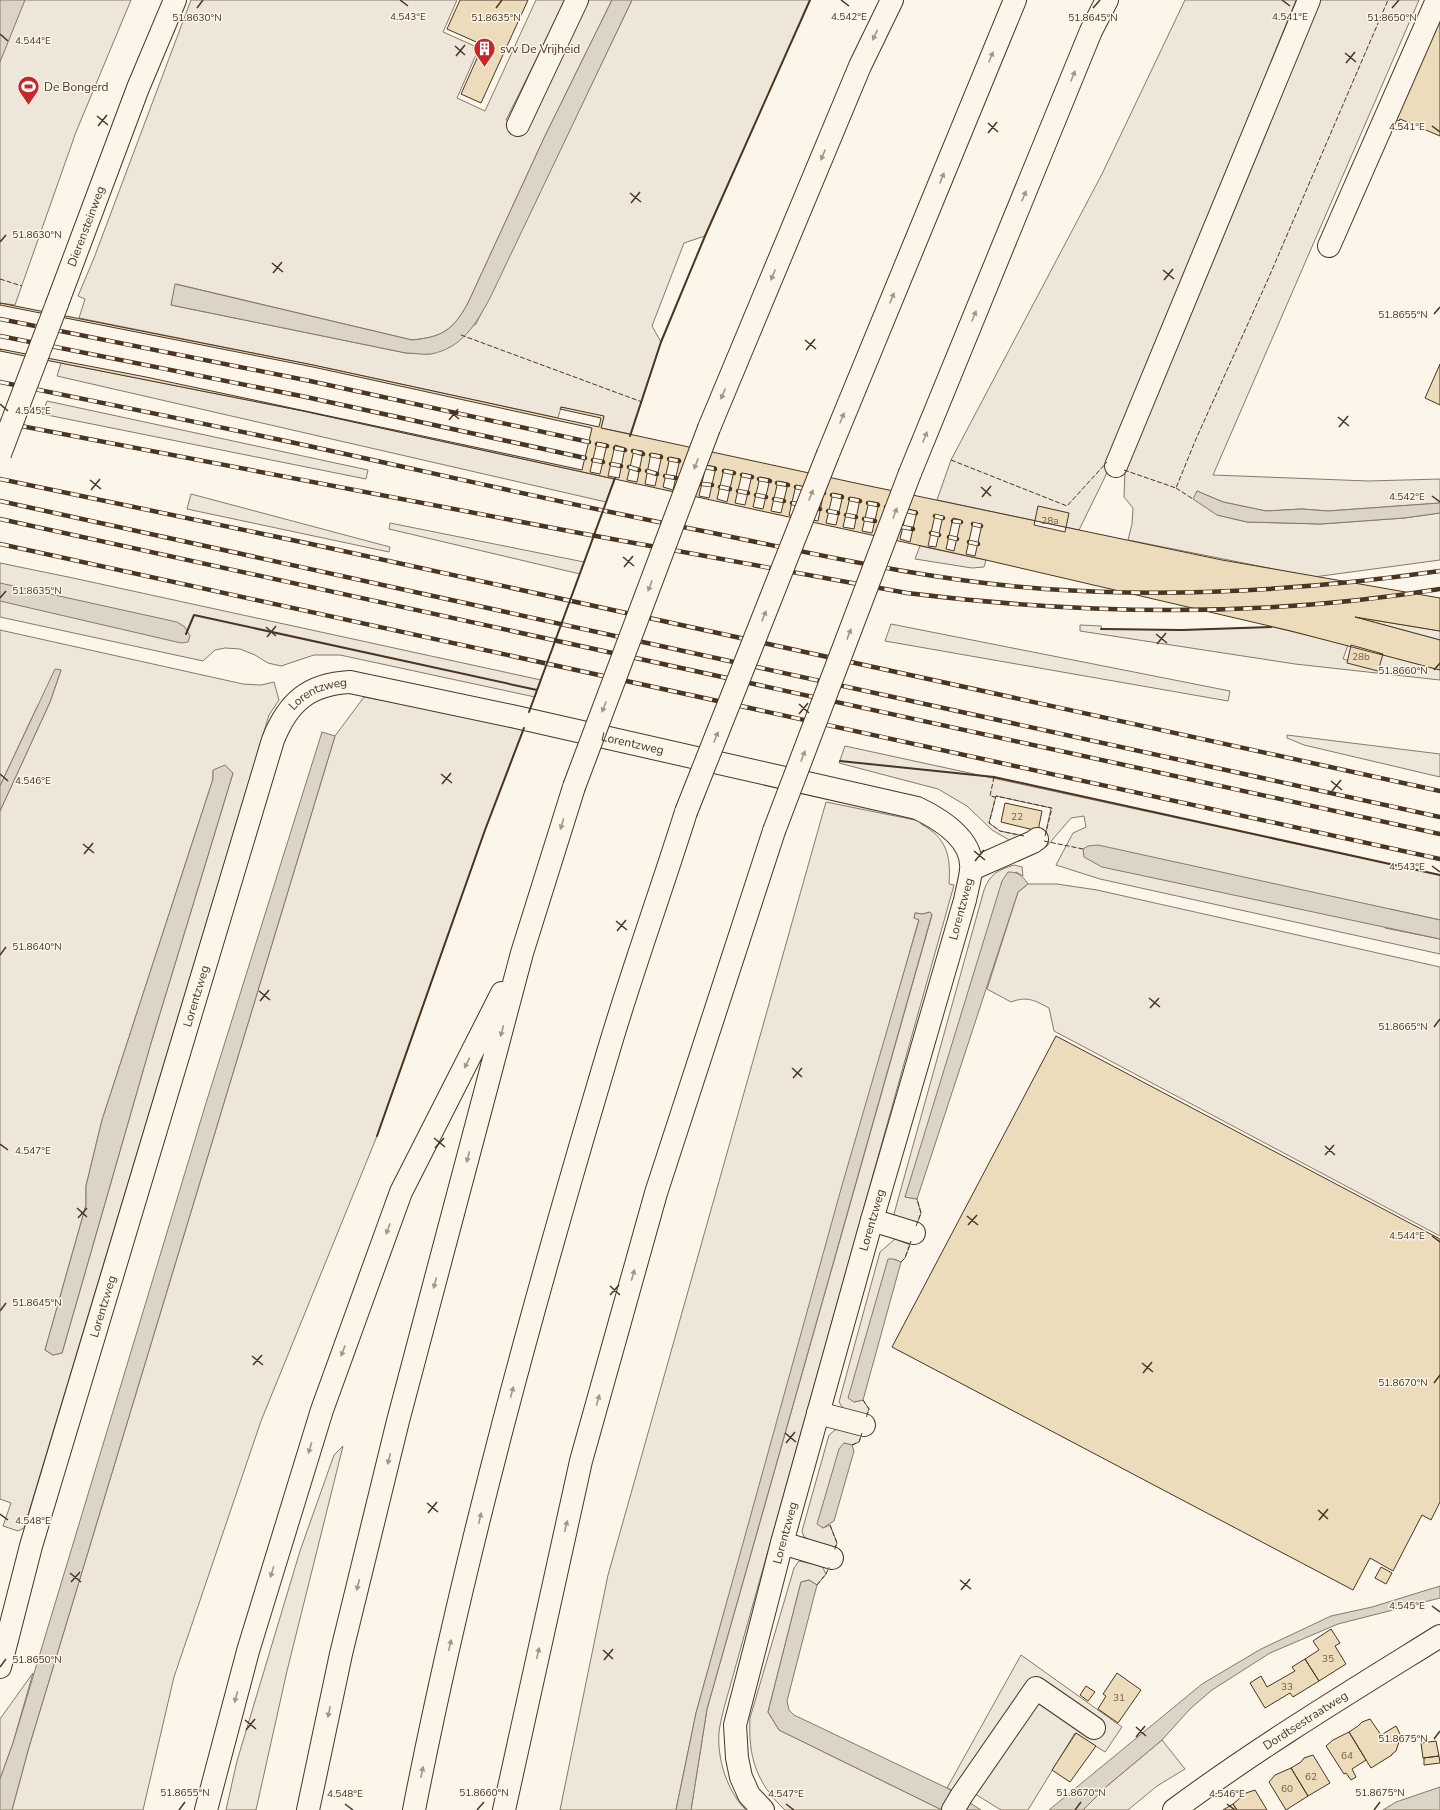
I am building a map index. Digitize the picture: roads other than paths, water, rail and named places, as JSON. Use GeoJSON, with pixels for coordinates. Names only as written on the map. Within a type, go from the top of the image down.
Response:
{"type":"FeatureCollection","features":[{"type":"Feature","properties":{"kind":"main road","name":"Dierensteinweg"},"geometry":{"type":"LineString","coordinates":[[0,454],[138,88],[175,0]]}},
{"type":"Feature","properties":{"kind":"main road"},"geometry":{"type":"LineString","coordinates":[[518,124],[577,0]]}},
{"type":"Feature","properties":{"kind":"main road"},"geometry":{"type":"LineString","coordinates":[[308,1810],[341,1654],[398,1421],[522,953],[574,787],[709,428],[860,66],[892,0]]}},
{"type":"Feature","properties":{"kind":"main road"},"geometry":{"type":"LineString","coordinates":[[414,1810],[433,1716],[495,1456],[550,1255],[613,1038],[686,812],[828,454],[1015,0]]}},
{"type":"Feature","properties":{"kind":"main road"},"geometry":{"type":"LineString","coordinates":[[504,1810],[529,1691],[581,1461],[656,1193],[774,832],[910,473],[1091,31],[1106,0]]}},
{"type":"Feature","properties":{"kind":"main road"},"geometry":{"type":"LineString","coordinates":[[1116,466],[1309,0]]}},
{"type":"Feature","properties":{"kind":"main road"},"geometry":{"type":"LineString","coordinates":[[1329,246],[1437,0]]}},
{"type":"Feature","properties":{"kind":"main road","name":"Lorentzweg"},"geometry":{"type":"LineString","coordinates":[[0,1667],[31,1546],[273,740],[279,724],[296,701],[308,692],[320,687],[335,683],[350,682],[516,717],[917,808],[938,818],[955,832],[968,851],[972,869],[965,900],[872,1220],[818,1413],[782,1543],[735,1725],[735,1744],[741,1776],[749,1794],[763,1810]]}},
{"type":"Feature","properties":{"kind":"main road"},"geometry":{"type":"LineString","coordinates":[[972,869],[1037,839]]}},
{"type":"Feature","properties":{"kind":"main road"},"geometry":{"type":"LineString","coordinates":[[206,1810],[248,1651],[322,1410],[401,1192],[522,953]]}},
{"type":"Feature","properties":{"kind":"main road"},"geometry":{"type":"LineString","coordinates":[[872,1220],[914,1233]]}},
{"type":"Feature","properties":{"kind":"main road"},"geometry":{"type":"LineString","coordinates":[[818,1413],[864,1425]]}},
{"type":"Feature","properties":{"kind":"main road"},"geometry":{"type":"LineString","coordinates":[[782,1543],[832,1558]]}},
{"type":"Feature","properties":{"kind":"main road","name":"Dordtsestraatweg"},"geometry":{"type":"LineString","coordinates":[[1174,1810],[1205,1786],[1288,1732],[1438,1640]]}},
{"type":"Feature","properties":{"kind":"main road"},"geometry":{"type":"LineString","coordinates":[[958,1803],[1036,1688],[1094,1728]]}},
{"type":"Feature","properties":{"kind":"main road"},"geometry":{"type":"LineString","coordinates":[[517,1810],[529,1691]]}},
{"type":"Feature","properties":{"kind":"railway"},"geometry":{"type":"LineString","coordinates":[[0,319],[310,381],[589,442]]}},
{"type":"Feature","properties":{"kind":"railway"},"geometry":{"type":"LineString","coordinates":[[0,336],[306,397],[585,458]]}},
{"type":"Feature","properties":{"kind":"railway"},"geometry":{"type":"LineString","coordinates":[[0,382],[295,443],[634,517],[863,564],[953,579],[1045,589],[1144,593],[1292,587],[1391,578],[1440,571]]}},
{"type":"Feature","properties":{"kind":"railway"},"geometry":{"type":"LineString","coordinates":[[0,422],[574,532],[907,593],[1040,606],[1174,610],[1240,609],[1307,605],[1440,589]]}},
{"type":"Feature","properties":{"kind":"railway"},"geometry":{"type":"LineString","coordinates":[[597,444],[607,446]]}},
{"type":"Feature","properties":{"kind":"railway"},"geometry":{"type":"LineString","coordinates":[[615,448],[625,450]]}},
{"type":"Feature","properties":{"kind":"railway"},"geometry":{"type":"LineString","coordinates":[[633,451],[643,454]]}},
{"type":"Feature","properties":{"kind":"railway"},"geometry":{"type":"LineString","coordinates":[[651,455],[661,457]]}},
{"type":"Feature","properties":{"kind":"railway"},"geometry":{"type":"LineString","coordinates":[[669,459],[679,461]]}},
{"type":"Feature","properties":{"kind":"railway"},"geometry":{"type":"LineString","coordinates":[[593,460],[603,462]]}},
{"type":"Feature","properties":{"kind":"railway"},"geometry":{"type":"LineString","coordinates":[[687,463],[697,465]]}},
{"type":"Feature","properties":{"kind":"railway"},"geometry":{"type":"LineString","coordinates":[[611,464],[621,466]]}},
{"type":"Feature","properties":{"kind":"railway"},"geometry":{"type":"LineString","coordinates":[[629,467],[639,470]]}},
{"type":"Feature","properties":{"kind":"railway"},"geometry":{"type":"LineString","coordinates":[[705,467],[715,469]]}},
{"type":"Feature","properties":{"kind":"railway"},"geometry":{"type":"LineString","coordinates":[[647,471],[657,474]]}},
{"type":"Feature","properties":{"kind":"railway"},"geometry":{"type":"LineString","coordinates":[[724,471],[734,473]]}},
{"type":"Feature","properties":{"kind":"railway"},"geometry":{"type":"LineString","coordinates":[[742,475],[752,477]]}},
{"type":"Feature","properties":{"kind":"railway"},"geometry":{"type":"LineString","coordinates":[[665,476],[676,478]]}},
{"type":"Feature","properties":{"kind":"railway"},"geometry":{"type":"LineString","coordinates":[[0,479],[311,544],[1440,791]]}},
{"type":"Feature","properties":{"kind":"railway"},"geometry":{"type":"LineString","coordinates":[[684,479],[694,482]]}},
{"type":"Feature","properties":{"kind":"railway"},"geometry":{"type":"LineString","coordinates":[[759,479],[770,481]]}},
{"type":"Feature","properties":{"kind":"railway"},"geometry":{"type":"LineString","coordinates":[[777,483],[788,485]]}},
{"type":"Feature","properties":{"kind":"railway"},"geometry":{"type":"LineString","coordinates":[[702,484],[712,485]]}},
{"type":"Feature","properties":{"kind":"railway"},"geometry":{"type":"LineString","coordinates":[[720,487],[730,489]]}},
{"type":"Feature","properties":{"kind":"railway"},"geometry":{"type":"LineString","coordinates":[[796,487],[806,489]]}},
{"type":"Feature","properties":{"kind":"railway"},"geometry":{"type":"LineString","coordinates":[[738,491],[748,493]]}},
{"type":"Feature","properties":{"kind":"railway"},"geometry":{"type":"LineString","coordinates":[[814,491],[824,493]]}},
{"type":"Feature","properties":{"kind":"railway"},"geometry":{"type":"LineString","coordinates":[[756,495],[766,497]]}},
{"type":"Feature","properties":{"kind":"railway"},"geometry":{"type":"LineString","coordinates":[[832,495],[842,497]]}},
{"type":"Feature","properties":{"kind":"railway"},"geometry":{"type":"LineString","coordinates":[[774,499],[784,501]]}},
{"type":"Feature","properties":{"kind":"railway"},"geometry":{"type":"LineString","coordinates":[[850,499],[860,501]]}},
{"type":"Feature","properties":{"kind":"railway"},"geometry":{"type":"LineString","coordinates":[[0,501],[1440,817]]}},
{"type":"Feature","properties":{"kind":"railway"},"geometry":{"type":"LineString","coordinates":[[792,503],[802,505]]}},
{"type":"Feature","properties":{"kind":"railway"},"geometry":{"type":"LineString","coordinates":[[868,503],[878,505]]}},
{"type":"Feature","properties":{"kind":"railway"},"geometry":{"type":"LineString","coordinates":[[810,507],[820,509]]}},
{"type":"Feature","properties":{"kind":"railway"},"geometry":{"type":"LineString","coordinates":[[886,507],[896,509]]}},
{"type":"Feature","properties":{"kind":"railway"},"geometry":{"type":"LineString","coordinates":[[828,511],[838,513]]}},
{"type":"Feature","properties":{"kind":"railway"},"geometry":{"type":"LineString","coordinates":[[907,511],[916,513]]}},
{"type":"Feature","properties":{"kind":"railway"},"geometry":{"type":"LineString","coordinates":[[846,515],[856,517]]}},
{"type":"Feature","properties":{"kind":"railway"},"geometry":{"type":"LineString","coordinates":[[935,516],[943,518]]}},
{"type":"Feature","properties":{"kind":"railway"},"geometry":{"type":"LineString","coordinates":[[0,519],[1440,834]]}},
{"type":"Feature","properties":{"kind":"railway"},"geometry":{"type":"LineString","coordinates":[[864,519],[875,521]]}},
{"type":"Feature","properties":{"kind":"railway"},"geometry":{"type":"LineString","coordinates":[[953,521],[961,522]]}},
{"type":"Feature","properties":{"kind":"railway"},"geometry":{"type":"LineString","coordinates":[[883,523],[893,525]]}},
{"type":"Feature","properties":{"kind":"railway"},"geometry":{"type":"LineString","coordinates":[[973,524],[981,526]]}},
{"type":"Feature","properties":{"kind":"railway"},"geometry":{"type":"LineString","coordinates":[[902,527],[913,529]]}},
{"type":"Feature","properties":{"kind":"railway"},"geometry":{"type":"LineString","coordinates":[[931,533],[939,535]]}},
{"type":"Feature","properties":{"kind":"railway"},"geometry":{"type":"LineString","coordinates":[[949,537],[957,539]]}},
{"type":"Feature","properties":{"kind":"railway"},"geometry":{"type":"LineString","coordinates":[[969,542],[978,544]]}},
{"type":"Feature","properties":{"kind":"railway"},"geometry":{"type":"LineString","coordinates":[[0,544],[1440,859]]}},
{"type":"Feature","properties":{"kind":"place","name":"svv De Vrijheid"},"geometry":{"type":"Point","coordinates":[484,68]}},
{"type":"Feature","properties":{"kind":"place","name":"De Bongerd"},"geometry":{"type":"Point","coordinates":[28,106]}}]}
